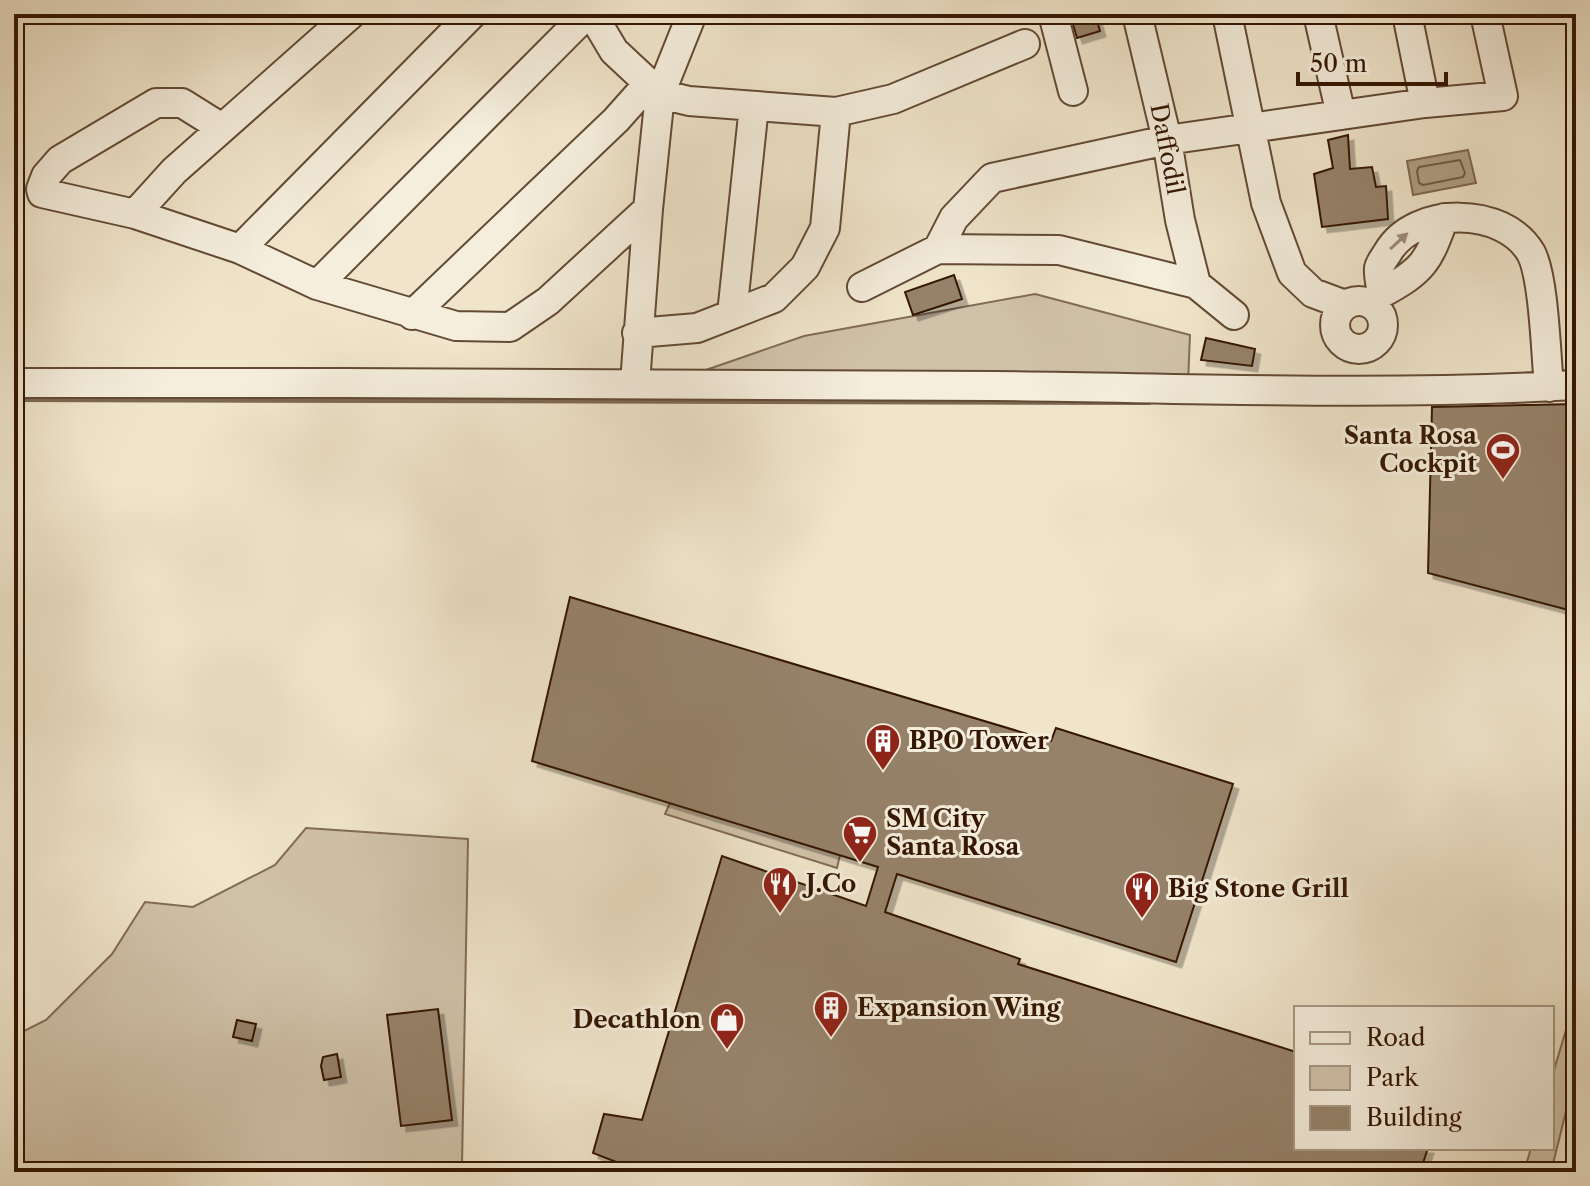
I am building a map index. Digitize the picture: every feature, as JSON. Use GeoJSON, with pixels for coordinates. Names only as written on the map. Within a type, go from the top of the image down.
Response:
{"type":"FeatureCollection","features":[{"type":"Feature","properties":{"kind":"street"},"geometry":{"type":"LineString","coordinates":[[135,214],[174,171],[351,14]]}},
{"type":"Feature","properties":{"kind":"street"},"geometry":{"type":"LineString","coordinates":[[240,249],[472,14]]}},
{"type":"Feature","properties":{"kind":"street"},"geometry":{"type":"LineString","coordinates":[[317,285],[589,14],[614,51],[654,88],[689,101],[836,112],[893,99],[1025,44]]}},
{"type":"Feature","properties":{"kind":"street"},"geometry":{"type":"LineString","coordinates":[[412,315],[616,120],[654,88],[692,14]]}},
{"type":"Feature","properties":{"kind":"street"},"geometry":{"type":"LineString","coordinates":[[1053,14],[1073,91]]}},
{"type":"Feature","properties":{"kind":"street","name":"Daffodil"},"geometry":{"type":"LineString","coordinates":[[1137,14],[1167,140],[1180,220],[1196,284]]}},
{"type":"Feature","properties":{"kind":"street"},"geometry":{"type":"LineString","coordinates":[[14,383],[635,383],[1220,391],[1562,386],[1532,254],[1516,235],[1487,220],[1444,218],[1429,257],[1411,277],[1378,300],[1345,305],[1313,293],[1292,273],[1266,203],[1227,14]]}},
{"type":"Feature","properties":{"kind":"street"},"geometry":{"type":"LineString","coordinates":[[1318,14],[1341,115]]}},
{"type":"Feature","properties":{"kind":"street"},"geometry":{"type":"LineString","coordinates":[[1407,14],[1425,103]]}},
{"type":"Feature","properties":{"kind":"street"},"geometry":{"type":"LineString","coordinates":[[938,249],[954,218],[992,178],[1167,140],[1425,103],[1503,96],[1485,14]]}},
{"type":"Feature","properties":{"kind":"street"},"geometry":{"type":"LineString","coordinates":[[635,383],[654,88]]}},
{"type":"Feature","properties":{"kind":"street"},"geometry":{"type":"LineString","coordinates":[[222,128],[182,103],[156,103],[60,160],[46,176],[42,193],[135,214],[240,249],[317,285],[456,326],[510,327],[548,301],[648,209]]}},
{"type":"Feature","properties":{"kind":"street"},"geometry":{"type":"LineString","coordinates":[[732,314],[754,106]]}},
{"type":"Feature","properties":{"kind":"street"},"geometry":{"type":"LineString","coordinates":[[637,333],[697,328],[774,298],[805,267],[825,228],[836,112]]}},
{"type":"Feature","properties":{"kind":"street"},"geometry":{"type":"LineString","coordinates":[[862,287],[938,249],[1059,250],[1196,284],[1234,315]]}},
{"type":"Feature","properties":{"kind":"street"},"geometry":{"type":"LineString","coordinates":[[1345,305],[1335,318],[1336,334],[1346,346],[1361,350],[1375,343],[1383,329],[1378,300]]}},
{"type":"Feature","properties":{"kind":"green space"},"geometry":{"type":"Polygon","coordinates":[[[1035,294],[1190,335],[1188,383],[674,381],[804,336],[1035,294]]]}},
{"type":"Feature","properties":{"kind":"green space"},"geometry":{"type":"Polygon","coordinates":[[[670,803],[840,855],[837,868],[665,814],[670,803]]]}},
{"type":"Feature","properties":{"kind":"green space"},"geometry":{"type":"Polygon","coordinates":[[[306,828],[468,839],[462,1165],[435,1172],[14,1172],[14,1036],[46,1020],[112,954],[145,902],[193,907],[275,865],[306,828]]]}},
{"type":"Feature","properties":{"kind":"green space"},"geometry":{"type":"Polygon","coordinates":[[[1576,996],[1571,1091],[1551,1172],[1524,1172],[1530,1150],[1554,1150],[1554,1070],[1576,996]]]}},
{"type":"Feature","properties":{"kind":"water"},"geometry":{"type":"Polygon","coordinates":[[[1468,150],[1476,183],[1413,195],[1407,161],[1468,150]]]}},
{"type":"Feature","properties":{"kind":"building"},"geometry":{"type":"Polygon","coordinates":[[[1095,14],[1100,31],[1077,38],[1072,21],[1095,14]]]}},
{"type":"Feature","properties":{"kind":"building"},"geometry":{"type":"Polygon","coordinates":[[[1348,135],[1350,169],[1372,167],[1376,187],[1386,186],[1388,219],[1322,227],[1314,174],[1333,168],[1328,140],[1348,135]]]}},
{"type":"Feature","properties":{"kind":"building"},"geometry":{"type":"Polygon","coordinates":[[[954,275],[962,299],[913,315],[905,292],[954,275]]]}},
{"type":"Feature","properties":{"kind":"building"},"geometry":{"type":"Polygon","coordinates":[[[1206,338],[1255,349],[1252,366],[1201,360],[1206,338]]]}},
{"type":"Feature","properties":{"kind":"building","name":"Santa Rosa Cockpit"},"geometry":{"type":"Polygon","coordinates":[[[1576,404],[1576,612],[1428,573],[1432,407],[1576,404]]]}},
{"type":"Feature","properties":{"kind":"building"},"geometry":{"type":"Polygon","coordinates":[[[570,597],[1051,741],[1056,728],[1233,784],[1176,962],[897,874],[885,912],[1020,959],[1018,964],[1294,1051],[1294,1150],[1427,1150],[1420,1172],[642,1172],[593,1153],[604,1114],[642,1120],[722,856],[866,906],[878,867],[532,761],[570,597]]]}},
{"type":"Feature","properties":{"kind":"building"},"geometry":{"type":"Polygon","coordinates":[[[438,1009],[452,1120],[401,1126],[387,1015],[438,1009]]]}},
{"type":"Feature","properties":{"kind":"building"},"geometry":{"type":"Polygon","coordinates":[[[237,1020],[256,1024],[252,1041],[233,1037],[237,1020]]]}},
{"type":"Feature","properties":{"kind":"building"},"geometry":{"type":"Polygon","coordinates":[[[337,1054],[341,1077],[324,1080],[323,1057],[337,1054]]]}},
{"type":"Feature","properties":{"kind":"waterway"},"geometry":{"type":"LineString","coordinates":[[14,399],[1149,402]]}},
{"type":"Feature","properties":{"kind":"place","name":"Santa Rosa Cockpit"},"geometry":{"type":"Point","coordinates":[1503,481]}},
{"type":"Feature","properties":{"kind":"place","name":"BPO Tower"},"geometry":{"type":"Point","coordinates":[883,772]}},
{"type":"Feature","properties":{"kind":"place","name":"SM City Santa Rosa"},"geometry":{"type":"Point","coordinates":[860,864]}},
{"type":"Feature","properties":{"kind":"place","name":"J.Co"},"geometry":{"type":"Point","coordinates":[780,915]}},
{"type":"Feature","properties":{"kind":"place","name":"Big Stone Grill"},"geometry":{"type":"Point","coordinates":[1142,920]}},
{"type":"Feature","properties":{"kind":"place","name":"Expansion Wing"},"geometry":{"type":"Point","coordinates":[831,1039]}},
{"type":"Feature","properties":{"kind":"place","name":"Decathlon"},"geometry":{"type":"Point","coordinates":[727,1051]}}]}
